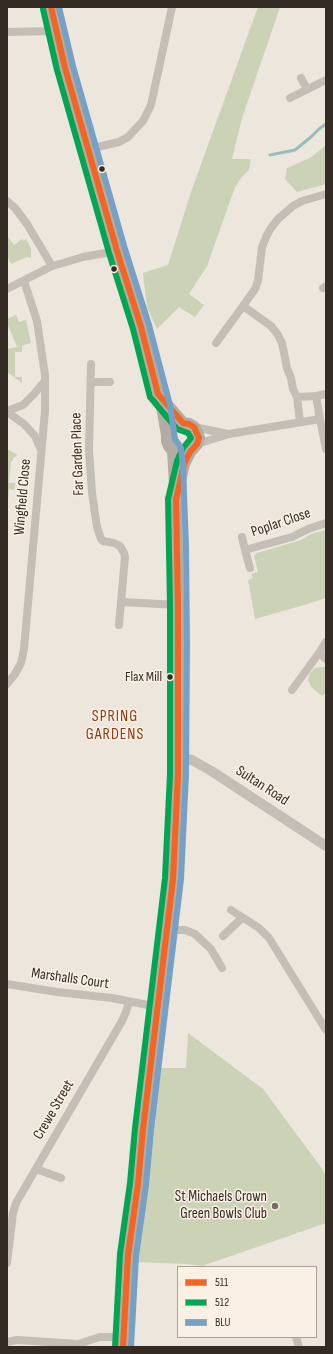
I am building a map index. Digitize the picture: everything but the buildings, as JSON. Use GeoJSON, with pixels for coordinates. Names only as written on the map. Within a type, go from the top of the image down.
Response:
{"type":"FeatureCollection","features":[{"type":"Feature","properties":{"kind":"main road"},"geometry":{"type":"LineString","coordinates":[[51,7],[65,68],[117,251],[135,305],[158,394],[167,441],[169,446],[179,454],[194,448]]}},
{"type":"Feature","properties":{"kind":"main road"},"geometry":{"type":"LineString","coordinates":[[158,394],[188,425],[197,432],[199,438],[184,464],[176,500]]}},
{"type":"Feature","properties":{"kind":"main road"},"geometry":{"type":"LineString","coordinates":[[167,435],[176,424],[188,425]]}},
{"type":"Feature","properties":{"kind":"main road"},"geometry":{"type":"LineString","coordinates":[[123,1347],[128,1256],[173,879],[178,757],[178,605],[176,500],[173,450]]}},
{"type":"Feature","properties":{"kind":"street"},"geometry":{"type":"LineString","coordinates":[[89,150],[124,140],[137,129],[143,121],[151,105],[172,7]]}},
{"type":"Feature","properties":{"kind":"street"},"geometry":{"type":"LineString","coordinates":[[7,32],[56,31]]}},
{"type":"Feature","properties":{"kind":"street"},"geometry":{"type":"LineString","coordinates":[[301,78],[306,89]]}},
{"type":"Feature","properties":{"kind":"street"},"geometry":{"type":"LineString","coordinates":[[290,98],[326,80]]}},
{"type":"Feature","properties":{"kind":"street"},"geometry":{"type":"LineString","coordinates":[[216,343],[255,288],[258,281],[262,247],[271,228],[278,219],[293,206],[302,201],[326,194]]}},
{"type":"Feature","properties":{"kind":"street"},"geometry":{"type":"LineString","coordinates":[[7,201],[15,208],[27,224],[52,266]]}},
{"type":"Feature","properties":{"kind":"street"},"geometry":{"type":"LineString","coordinates":[[7,289],[52,266],[83,257],[117,251]]}},
{"type":"Feature","properties":{"kind":"street","name":"Wingfield Close"},"geometry":{"type":"LineString","coordinates":[[7,684],[15,674],[21,662],[24,649],[45,411],[45,375],[38,321],[24,281]]}},
{"type":"Feature","properties":{"kind":"street"},"geometry":{"type":"LineString","coordinates":[[243,306],[271,326],[282,343],[287,368],[297,397],[300,422]]}},
{"type":"Feature","properties":{"kind":"street","name":"Far Garden Place"},"geometry":{"type":"LineString","coordinates":[[91,364],[89,450],[97,527],[99,536],[103,541],[117,544],[124,553],[125,565],[122,602]]}},
{"type":"Feature","properties":{"kind":"street","name":"Wingfield Close"},"geometry":{"type":"LineString","coordinates":[[7,411],[23,405],[44,382]]}},
{"type":"Feature","properties":{"kind":"street"},"geometry":{"type":"LineString","coordinates":[[91,382],[110,382]]}},
{"type":"Feature","properties":{"kind":"street"},"geometry":{"type":"LineString","coordinates":[[297,397],[326,394]]}},
{"type":"Feature","properties":{"kind":"street"},"geometry":{"type":"LineString","coordinates":[[316,396],[326,449]]}},
{"type":"Feature","properties":{"kind":"street","name":"Wingfield Close"},"geometry":{"type":"LineString","coordinates":[[7,411],[24,424],[35,436],[42,451]]}},
{"type":"Feature","properties":{"kind":"street"},"geometry":{"type":"LineString","coordinates":[[194,448],[229,434],[320,419]]}},
{"type":"Feature","properties":{"kind":"street"},"geometry":{"type":"LineString","coordinates":[[188,425],[229,434]]}},
{"type":"Feature","properties":{"kind":"street","name":"Poplar Close"},"geometry":{"type":"LineString","coordinates":[[245,550],[292,537],[308,529],[326,523]]}},
{"type":"Feature","properties":{"kind":"street","name":"Poplar Close"},"geometry":{"type":"LineString","coordinates":[[242,537],[250,568]]}},
{"type":"Feature","properties":{"kind":"street"},"geometry":{"type":"LineString","coordinates":[[119,625],[122,602],[178,605]]}},
{"type":"Feature","properties":{"kind":"street"},"geometry":{"type":"LineString","coordinates":[[292,690],[326,642]]}},
{"type":"Feature","properties":{"kind":"street"},"geometry":{"type":"LineString","coordinates":[[319,653],[326,659]]}},
{"type":"Feature","properties":{"kind":"street","name":"Sultan Road"},"geometry":{"type":"LineString","coordinates":[[178,757],[192,760],[213,772],[326,846]]}},
{"type":"Feature","properties":{"kind":"street"},"geometry":{"type":"LineString","coordinates":[[231,910],[259,928],[269,938],[326,1030]]}},
{"type":"Feature","properties":{"kind":"street"},"geometry":{"type":"LineString","coordinates":[[223,936],[242,918]]}},
{"type":"Feature","properties":{"kind":"street"},"geometry":{"type":"LineString","coordinates":[[166,930],[185,930],[195,934],[211,949],[222,968]]}},
{"type":"Feature","properties":{"kind":"street","name":"Marshalls Court"},"geometry":{"type":"LineString","coordinates":[[7,984],[57,992],[112,998],[129,1002]]}},
{"type":"Feature","properties":{"kind":"street"},"geometry":{"type":"LineString","coordinates":[[129,1002],[158,1006]]}},
{"type":"Feature","properties":{"kind":"street","name":"Crewe Street"},"geometry":{"type":"LineString","coordinates":[[7,1263],[16,1203],[122,1021],[129,1002]]}},
{"type":"Feature","properties":{"kind":"street"},"geometry":{"type":"LineString","coordinates":[[36,1169],[61,1178]]}},
{"type":"Feature","properties":{"kind":"street"},"geometry":{"type":"LineString","coordinates":[[7,1342],[17,1340],[78,1344],[100,1338],[111,1337]]}},
{"type":"Feature","properties":{"kind":"green space"},"geometry":{"type":"Polygon","coordinates":[[[258,7],[280,7],[242,118],[232,159],[251,159],[249,170],[235,187],[207,266],[189,294],[204,305],[195,317],[179,307],[157,329],[147,307],[143,273],[168,265],[191,192],[258,7]]]}},
{"type":"Feature","properties":{"kind":"green space"},"geometry":{"type":"Polygon","coordinates":[[[326,145],[326,184],[297,192],[285,179],[287,168],[310,158],[326,145]]]}},
{"type":"Feature","properties":{"kind":"green space"},"geometry":{"type":"Polygon","coordinates":[[[7,236],[14,245],[22,239],[24,241],[26,239],[31,248],[31,258],[27,257],[11,264],[7,256],[7,236]]]}},
{"type":"Feature","properties":{"kind":"green space"},"geometry":{"type":"Polygon","coordinates":[[[16,315],[19,322],[26,320],[31,343],[22,346],[22,352],[15,352],[15,377],[22,377],[22,383],[7,372],[7,349],[17,347],[7,323],[7,319],[16,315]]]}},
{"type":"Feature","properties":{"kind":"green space"},"geometry":{"type":"Polygon","coordinates":[[[7,449],[17,456],[13,458],[13,461],[11,461],[9,483],[15,483],[14,490],[9,489],[8,501],[7,501],[7,449]]]}},
{"type":"Feature","properties":{"kind":"green space"},"geometry":{"type":"Polygon","coordinates":[[[326,530],[326,598],[255,619],[248,580],[253,578],[251,574],[258,572],[254,556],[257,553],[301,540],[311,534],[326,530]]]}},
{"type":"Feature","properties":{"kind":"green space"},"geometry":{"type":"Polygon","coordinates":[[[326,667],[326,693],[322,696],[311,687],[308,680],[310,673],[315,668],[326,667]]]}},
{"type":"Feature","properties":{"kind":"green space"},"geometry":{"type":"Polygon","coordinates":[[[188,1033],[263,1089],[320,1166],[326,1176],[326,1223],[202,1266],[133,1262],[157,1068],[186,1068],[188,1033]]]}},
{"type":"Feature","properties":{"kind":"waterway"},"geometry":{"type":"LineString","coordinates":[[270,155],[295,150],[326,124]]}},
{"type":"Feature","properties":{"kind":"transit line","name":"511"},"geometry":{"type":"LineString","coordinates":[[51,7],[65,68],[117,251],[141,327],[158,394],[183,423],[194,427],[199,438],[197,444],[190,452],[184,464],[176,500],[178,605],[178,774],[173,879],[143,1129],[138,1184],[128,1255],[123,1347]]}},
{"type":"Feature","properties":{"kind":"transit line","name":"BLU"},"geometry":{"type":"LineString","coordinates":[[59,7],[73,66],[125,249],[149,325],[170,405],[175,439],[181,448],[183,465],[187,644],[186,774],[181,879],[151,1130],[146,1185],[136,1256],[131,1347]]}},
{"type":"Feature","properties":{"kind":"transit line","name":"512"},"geometry":{"type":"LineString","coordinates":[[43,9],[57,70],[109,253],[133,329],[150,397],[177,429],[188,433],[191,438],[183,448],[177,461],[168,499],[170,605],[170,774],[165,878],[135,1128],[130,1183],[120,1254],[115,1347]]}},
{"type":"Feature","properties":{"kind":"place","name":"Flax Mill"},"geometry":{"type":"Point","coordinates":[170,677]}},
{"type":"Feature","properties":{"kind":"place","name":"St Michaels Crown Green Bowls Club"},"geometry":{"type":"Point","coordinates":[275,1206]}},
{"type":"Feature","properties":{"kind":"district","name":"SPRING GARDENS"},"geometry":{"type":"Point","coordinates":[115,726]}}]}
